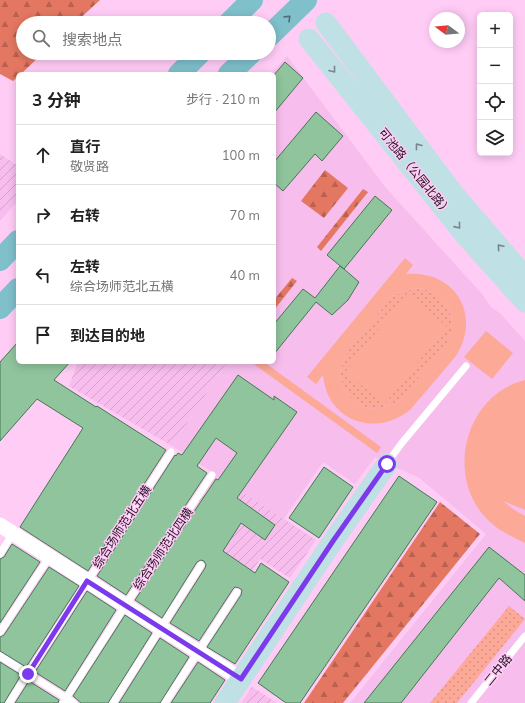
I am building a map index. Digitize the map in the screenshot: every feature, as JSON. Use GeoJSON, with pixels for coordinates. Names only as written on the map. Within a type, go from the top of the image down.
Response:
{"type":"FeatureCollection","features":[{"type":"Feature","properties":{"kind":"main road"},"geometry":{"type":"LineString","coordinates":[[236,16],[252,0]]}},
{"type":"Feature","properties":{"kind":"main road"},"geometry":{"type":"LineString","coordinates":[[276,29],[306,0]]}},
{"type":"Feature","properties":{"kind":"main road","name":"可池路（公园北路）"},"geometry":{"type":"LineString","coordinates":[[326,23],[453,193],[525,277]]}},
{"type":"Feature","properties":{"kind":"main road","name":"可池路（公园北路）"},"geometry":{"type":"LineString","coordinates":[[309,39],[465,235],[525,302]]}},
{"type":"Feature","properties":{"kind":"main road"},"geometry":{"type":"LineString","coordinates":[[181,72],[193,60]]}},
{"type":"Feature","properties":{"kind":"main road"},"geometry":{"type":"LineString","coordinates":[[232,72],[244,60]]}},
{"type":"Feature","properties":{"kind":"main road"},"geometry":{"type":"LineString","coordinates":[[0,260],[16,243]]}},
{"type":"Feature","properties":{"kind":"main road"},"geometry":{"type":"LineString","coordinates":[[0,308],[16,291]]}},
{"type":"Feature","properties":{"kind":"main road"},"geometry":{"type":"LineString","coordinates":[[225,703],[333,541],[387,464]]}},
{"type":"Feature","properties":{"kind":"street"},"geometry":{"type":"LineString","coordinates":[[0,525],[241,679]]}},
{"type":"Feature","properties":{"kind":"lane"},"geometry":{"type":"LineString","coordinates":[[387,464],[401,444],[466,366]]}},
{"type":"Feature","properties":{"kind":"lane","name":"综合场师范北五横"},"geometry":{"type":"LineString","coordinates":[[9,703],[171,452]]}},
{"type":"Feature","properties":{"kind":"lane","name":"综合场师范北四横"},"geometry":{"type":"LineString","coordinates":[[64,700],[212,475]]}},
{"type":"Feature","properties":{"kind":"lane"},"geometry":{"type":"LineString","coordinates":[[0,554],[13,533]]}},
{"type":"Feature","properties":{"kind":"lane"},"geometry":{"type":"LineString","coordinates":[[0,632],[50,556]]}},
{"type":"Feature","properties":{"kind":"lane"},"geometry":{"type":"LineString","coordinates":[[114,703],[201,565]]}},
{"type":"Feature","properties":{"kind":"lane"},"geometry":{"type":"LineString","coordinates":[[166,703],[237,592]]}},
{"type":"Feature","properties":{"kind":"lane","name":"二中路"},"geometry":{"type":"LineString","coordinates":[[471,703],[525,636]]}},
{"type":"Feature","properties":{"kind":"lane"},"geometry":{"type":"LineString","coordinates":[[0,656],[64,700],[74,703]]}},
{"type":"Feature","properties":{"kind":"shaded area"},"geometry":{"type":"Polygon","coordinates":[[[287,56],[386,188],[483,295],[491,307],[501,314],[525,341],[525,703],[350,703],[486,534],[418,477],[387,464],[375,457],[355,484],[323,462],[284,519],[172,446],[226,364],[276,364],[276,72],[273,72],[287,56]]]}},
{"type":"Feature","properties":{"kind":"shaded area"},"geometry":{"type":"Polygon","coordinates":[[[0,154],[16,165],[16,203],[0,220],[0,154]]]}},
{"type":"Feature","properties":{"kind":"shaded area"},"geometry":{"type":"Polygon","coordinates":[[[405,258],[413,265],[406,274],[423,275],[438,279],[450,287],[459,298],[465,311],[466,325],[463,340],[456,356],[410,410],[396,418],[382,423],[368,423],[355,420],[343,414],[333,404],[326,391],[323,375],[316,384],[307,377],[405,258]],[[418,288],[403,291],[391,298],[348,350],[340,372],[344,389],[350,398],[365,407],[377,409],[394,404],[400,400],[446,345],[452,325],[451,316],[444,301],[428,290],[418,288]]]}},
{"type":"Feature","properties":{"kind":"shaded area"},"geometry":{"type":"Polygon","coordinates":[[[418,288],[428,290],[437,295],[444,301],[448,308],[452,325],[446,345],[400,400],[394,404],[377,409],[365,407],[350,398],[344,389],[340,372],[343,361],[348,350],[391,298],[403,291],[418,288]]]}},
{"type":"Feature","properties":{"kind":"shaded area"},"geometry":{"type":"Polygon","coordinates":[[[406,294],[447,326],[385,404],[345,372],[406,294]]]}},
{"type":"Feature","properties":{"kind":"shaded area"},"geometry":{"type":"Polygon","coordinates":[[[486,331],[513,353],[492,379],[464,357],[486,331]]]}},
{"type":"Feature","properties":{"kind":"shaded area"},"geometry":{"type":"Polygon","coordinates":[[[77,364],[226,364],[172,446],[69,386],[77,364]]]}},
{"type":"Feature","properties":{"kind":"shaded area"},"geometry":{"type":"Polygon","coordinates":[[[254,364],[267,364],[381,447],[377,453],[254,364]]]}},
{"type":"Feature","properties":{"kind":"shaded area"},"geometry":{"type":"Polygon","coordinates":[[[525,380],[525,510],[503,501],[525,516],[525,543],[499,529],[490,522],[473,500],[466,480],[465,459],[468,438],[475,419],[488,402],[504,388],[525,380]]]}},
{"type":"Feature","properties":{"kind":"shaded area"},"geometry":{"type":"Polygon","coordinates":[[[216,474],[316,540],[290,578],[260,559],[241,588],[172,541],[216,474]]]}},
{"type":"Feature","properties":{"kind":"shaded area"},"geometry":{"type":"Polygon","coordinates":[[[509,606],[525,619],[457,703],[430,703],[509,606]]]}},
{"type":"Feature","properties":{"kind":"shaded area"},"geometry":{"type":"Polygon","coordinates":[[[252,687],[277,703],[241,703],[252,687]]]}},
{"type":"Feature","properties":{"kind":"green space"},"geometry":{"type":"Polygon","coordinates":[[[0,0],[100,0],[83,16],[16,16],[16,60],[36,60],[23,72],[16,72],[16,79],[13,81],[0,74],[0,0]]]}},
{"type":"Feature","properties":{"kind":"green space"},"geometry":{"type":"Polygon","coordinates":[[[325,170],[348,188],[324,218],[301,201],[325,170]]]}},
{"type":"Feature","properties":{"kind":"green space"},"geometry":{"type":"Polygon","coordinates":[[[363,189],[368,192],[321,251],[317,247],[363,189]]]}},
{"type":"Feature","properties":{"kind":"green space"},"geometry":{"type":"Polygon","coordinates":[[[292,278],[297,281],[276,307],[276,298],[292,278]]]}},
{"type":"Feature","properties":{"kind":"green space"},"geometry":{"type":"Polygon","coordinates":[[[440,502],[480,534],[343,703],[304,703],[440,502]]]}},
{"type":"Feature","properties":{"kind":"building"},"geometry":{"type":"Polygon","coordinates":[[[285,62],[303,78],[276,111],[276,73],[285,62]]]}},
{"type":"Feature","properties":{"kind":"building"},"geometry":{"type":"Polygon","coordinates":[[[316,112],[343,136],[322,161],[315,154],[283,191],[276,185],[276,160],[316,112]]]}},
{"type":"Feature","properties":{"kind":"building"},"geometry":{"type":"Polygon","coordinates":[[[375,196],[392,210],[344,269],[327,255],[375,196]]]}},
{"type":"Feature","properties":{"kind":"building"},"geometry":{"type":"Polygon","coordinates":[[[340,266],[359,282],[348,300],[332,315],[316,302],[276,352],[276,322],[303,289],[315,298],[340,266]]]}},
{"type":"Feature","properties":{"kind":"building"},"geometry":{"type":"Polygon","coordinates":[[[16,344],[16,364],[68,364],[54,380],[166,450],[88,571],[20,527],[83,428],[37,399],[0,441],[0,362],[16,344]]]}},
{"type":"Feature","properties":{"kind":"building"},"geometry":{"type":"Polygon","coordinates":[[[238,375],[274,400],[274,396],[297,412],[237,498],[275,525],[265,540],[241,523],[223,551],[255,573],[261,563],[289,582],[235,664],[207,647],[241,595],[242,590],[239,588],[235,587],[233,589],[199,641],[170,623],[205,568],[206,565],[204,561],[201,560],[197,562],[162,618],[135,600],[216,479],[218,480],[237,453],[216,438],[197,466],[207,473],[126,595],[97,576],[175,455],[176,456],[178,453],[182,455],[238,375]]]}},
{"type":"Feature","properties":{"kind":"building"},"geometry":{"type":"Polygon","coordinates":[[[324,467],[353,487],[319,538],[289,518],[324,467]]]}},
{"type":"Feature","properties":{"kind":"building"},"geometry":{"type":"Polygon","coordinates":[[[399,476],[437,502],[300,703],[286,703],[258,683],[399,476]]]}},
{"type":"Feature","properties":{"kind":"building"},"geometry":{"type":"Polygon","coordinates":[[[12,544],[40,562],[0,623],[0,559],[4,557],[12,544]]]}},
{"type":"Feature","properties":{"kind":"building"},"geometry":{"type":"Polygon","coordinates":[[[489,547],[525,575],[525,601],[499,578],[401,703],[364,703],[489,547]]]}},
{"type":"Feature","properties":{"kind":"building"},"geometry":{"type":"Polygon","coordinates":[[[49,567],[79,586],[26,667],[0,651],[0,637],[4,635],[49,567]]]}},
{"type":"Feature","properties":{"kind":"building"},"geometry":{"type":"Polygon","coordinates":[[[87,591],[116,610],[65,691],[35,672],[87,591]]]}},
{"type":"Feature","properties":{"kind":"building"},"geometry":{"type":"Polygon","coordinates":[[[125,615],[152,633],[108,703],[81,703],[73,696],[125,615]]]}},
{"type":"Feature","properties":{"kind":"building"},"geometry":{"type":"Polygon","coordinates":[[[160,638],[189,657],[160,703],[119,703],[160,638]]]}},
{"type":"Feature","properties":{"kind":"building"},"geometry":{"type":"Polygon","coordinates":[[[0,662],[21,675],[4,703],[0,703],[0,662]]]}},
{"type":"Feature","properties":{"kind":"building"},"geometry":{"type":"Polygon","coordinates":[[[198,662],[225,680],[210,703],[171,703],[198,662]]]}},
{"type":"Feature","properties":{"kind":"building"},"geometry":{"type":"Polygon","coordinates":[[[29,681],[59,700],[58,703],[15,703],[29,681]]]}},
{"type":"Feature","properties":{"kind":"route"},"geometry":{"type":"LineString","coordinates":[[28,674],[87,581],[241,679],[333,541],[387,464]]}}]}
